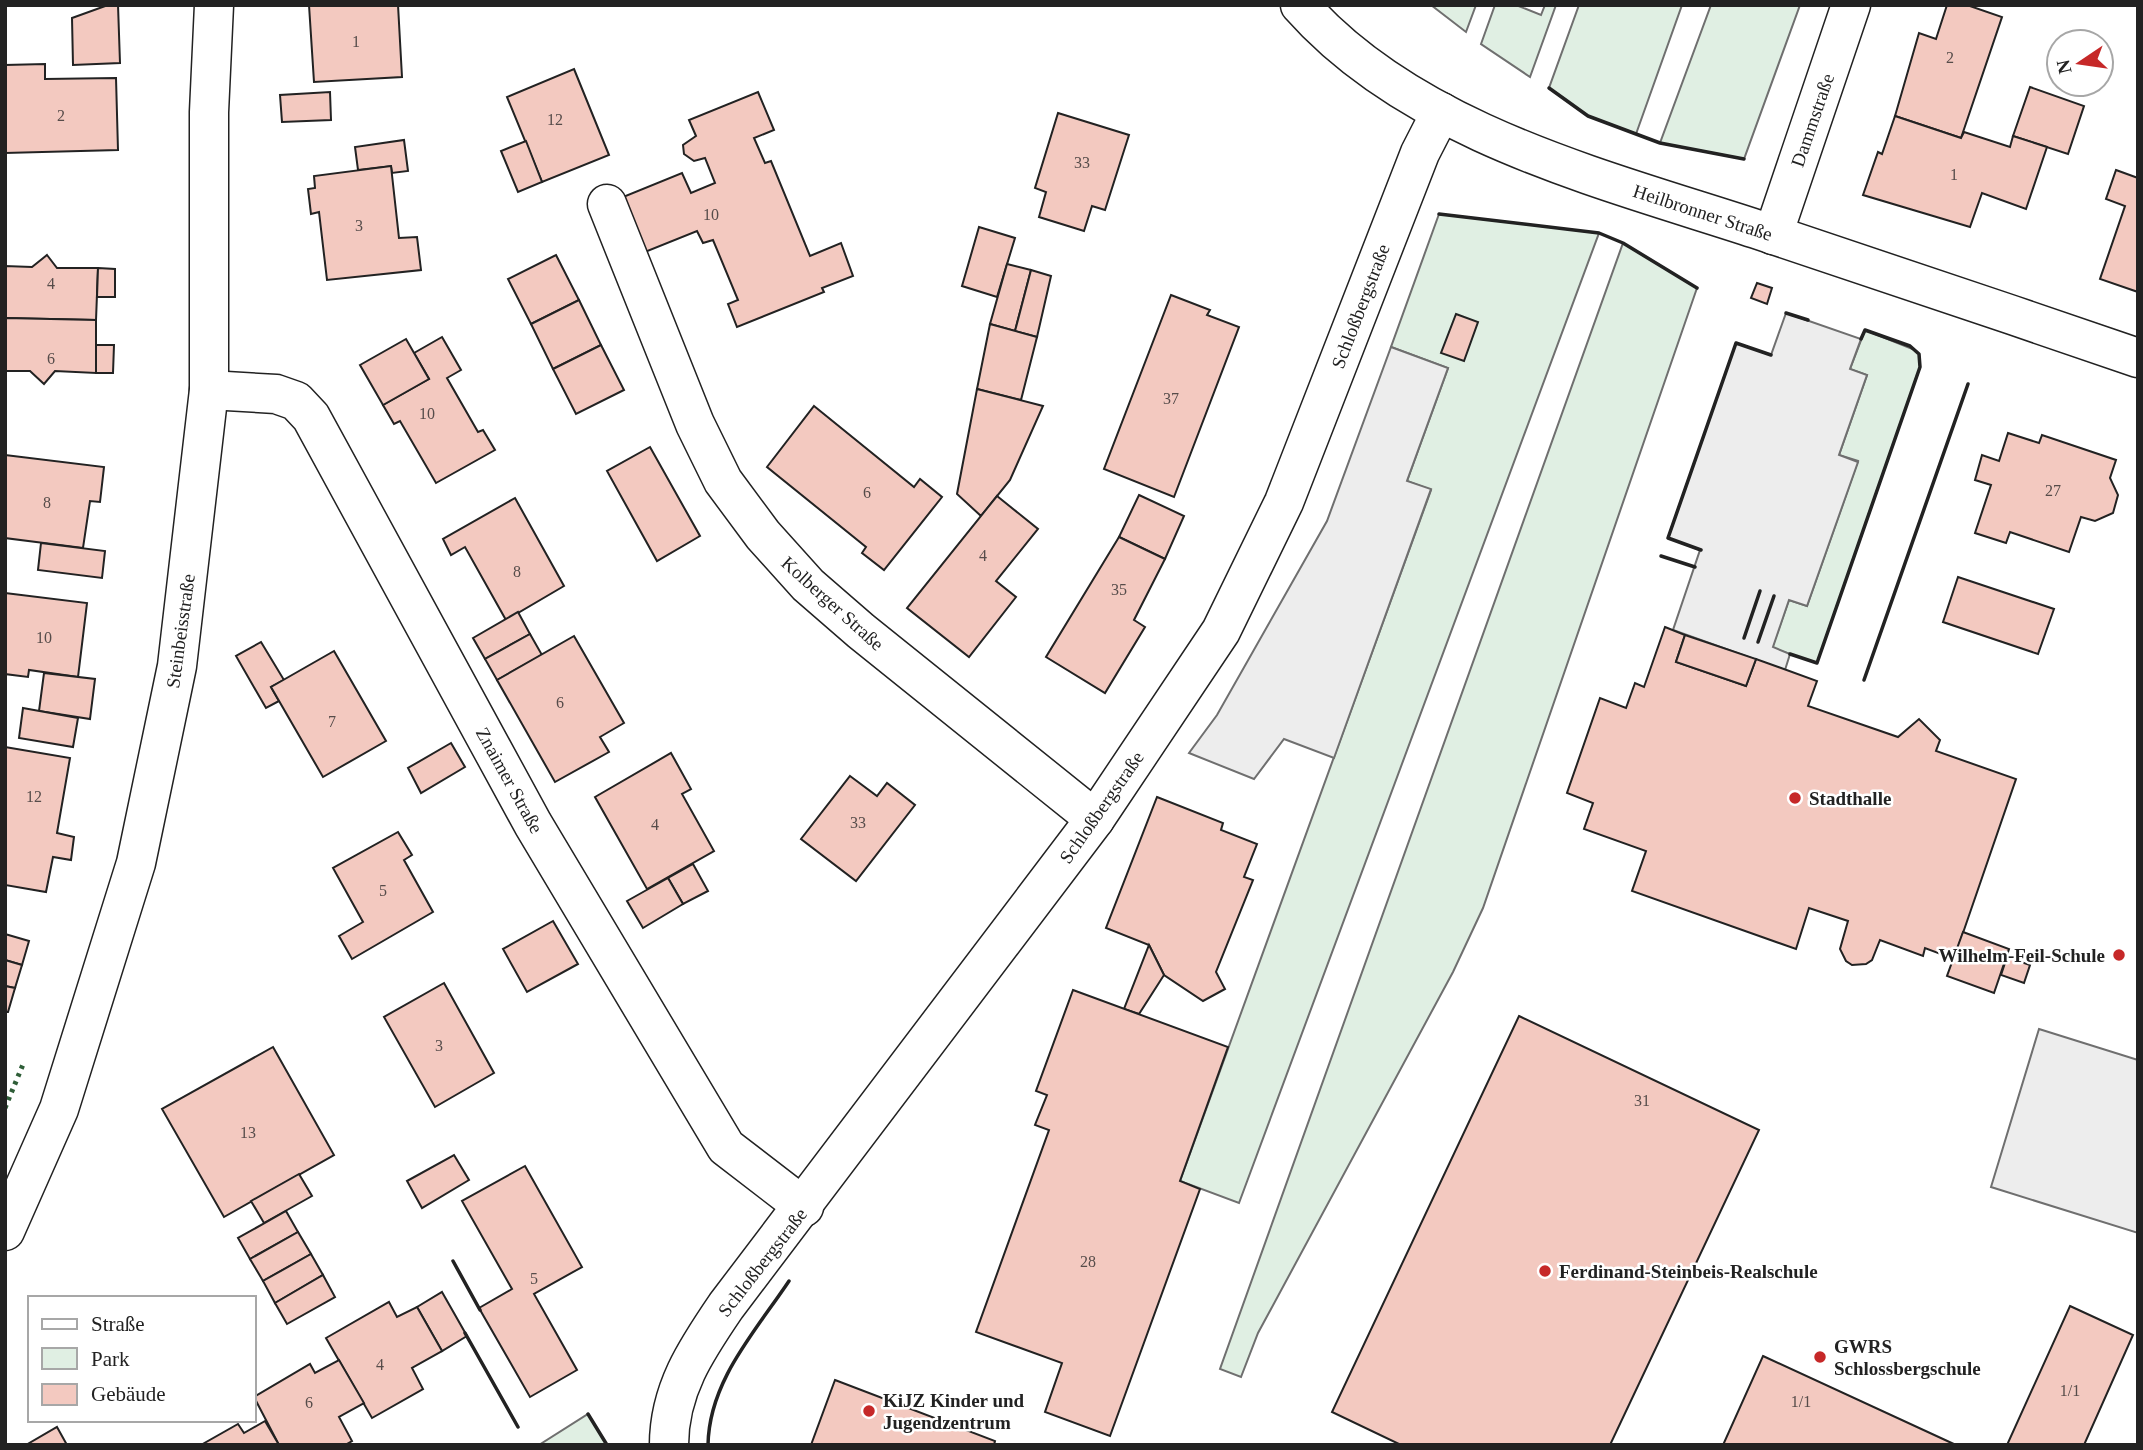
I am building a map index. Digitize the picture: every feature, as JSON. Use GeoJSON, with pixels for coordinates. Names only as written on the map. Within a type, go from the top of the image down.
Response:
{"type":"FeatureCollection","features":[{"type":"Feature","properties":{"kind":"street","name":"Steinbeisstraße"},"geometry":{"type":"LineString","coordinates":[[5,1231],[59,1109],[136,863],[177,666],[209,390],[209,111],[214,5]]}},
{"type":"Feature","properties":{"kind":"street","name":"Heilbronner Straße"},"geometry":{"type":"LineString","coordinates":[[1300,5],[1339,45],[1371,70],[1441,113],[1610,182],[2138,358]]}},
{"type":"Feature","properties":{"kind":"street","name":"Dammstraße"},"geometry":{"type":"LineString","coordinates":[[1773,235],[1851,5]]}},
{"type":"Feature","properties":{"kind":"street","name":"Schloßbergstraße"},"geometry":{"type":"LineString","coordinates":[[669,1445],[677,1392],[688,1363],[726,1306],[804,1207],[1095,819],[1227,620],[1284,502],[1420,153],[1441,113]]}},
{"type":"Feature","properties":{"kind":"street","name":"Kolberger Straße"},"geometry":{"type":"LineString","coordinates":[[607,204],[695,424],[723,481],[763,535],[808,585],[1095,819]]}},
{"type":"Feature","properties":{"kind":"street","name":"Znaimer Straße"},"geometry":{"type":"LineString","coordinates":[[209,390],[276,394],[296,401],[311,417],[533,824],[726,1147],[804,1207]]}},
{"type":"Feature","properties":{"kind":"green space"},"geometry":{"type":"Polygon","coordinates":[[[1431,5],[1476,5],[1466,32],[1431,5]]]}},
{"type":"Feature","properties":{"kind":"green space"},"geometry":{"type":"Polygon","coordinates":[[[1495,5],[1516,5],[1541,15],[1545,5],[1556,5],[1530,77],[1481,44],[1495,5]]]}},
{"type":"Feature","properties":{"kind":"green space"},"geometry":{"type":"Polygon","coordinates":[[[1579,5],[1682,5],[1636,134],[1588,116],[1549,88],[1579,5]]]}},
{"type":"Feature","properties":{"kind":"green space"},"geometry":{"type":"Polygon","coordinates":[[[1711,5],[1800,5],[1744,159],[1660,143],[1711,5]]]}},
{"type":"Feature","properties":{"kind":"green space"},"geometry":{"type":"Polygon","coordinates":[[[1439,214],[1599,233],[1239,1203],[1180,1181],[1431,490],[1407,481],[1448,368],[1391,347],[1439,214]]]}},
{"type":"Feature","properties":{"kind":"green space"},"geometry":{"type":"Polygon","coordinates":[[[1623,243],[1697,288],[1483,908],[1453,972],[1258,1333],[1241,1377],[1220,1369],[1623,243]]]}},
{"type":"Feature","properties":{"kind":"green space"},"geometry":{"type":"Polygon","coordinates":[[[1865,330],[1915,350],[1919,354],[1920,367],[1817,663],[1772,648],[1789,600],[1807,606],[1858,461],[1839,455],[1867,375],[1850,369],[1865,330]]]}},
{"type":"Feature","properties":{"kind":"green space"},"geometry":{"type":"Polygon","coordinates":[[[588,1414],[607,1445],[539,1445],[588,1414]]]}},
{"type":"Feature","properties":{"kind":"shaded area"},"geometry":{"type":"Polygon","coordinates":[[[1786,313],[1861,339],[1850,369],[1867,375],[1839,455],[1858,462],[1807,606],[1789,600],[1773,647],[1790,654],[1785,670],[1673,630],[1700,550],[1668,538],[1736,343],[1771,355],[1786,313]]]}},
{"type":"Feature","properties":{"kind":"shaded area"},"geometry":{"type":"Polygon","coordinates":[[[1391,347],[1448,368],[1407,481],[1431,489],[1334,758],[1284,739],[1254,779],[1189,753],[1217,715],[1327,521],[1391,347]]]}},
{"type":"Feature","properties":{"kind":"shaded area"},"geometry":{"type":"Polygon","coordinates":[[[2039,1029],[2138,1060],[2138,1233],[1991,1187],[2039,1029]]]}},
{"type":"Feature","properties":{"kind":"building"},"geometry":{"type":"Polygon","coordinates":[[[108,5],[118,5],[120,63],[73,65],[72,18],[108,5]]]}},
{"type":"Feature","properties":{"kind":"building"},"geometry":{"type":"Polygon","coordinates":[[[309,5],[398,5],[402,77],[314,82],[309,5]]]}},
{"type":"Feature","properties":{"kind":"building"},"geometry":{"type":"Polygon","coordinates":[[[1947,5],[1967,5],[2002,17],[1961,138],[1895,116],[1919,33],[1936,39],[1947,5]]]}},
{"type":"Feature","properties":{"kind":"building"},"geometry":{"type":"Polygon","coordinates":[[[45,64],[45,79],[116,78],[118,150],[5,153],[5,65],[45,64]]]}},
{"type":"Feature","properties":{"kind":"building"},"geometry":{"type":"Polygon","coordinates":[[[574,69],[609,155],[542,182],[507,97],[574,69]]]}},
{"type":"Feature","properties":{"kind":"building"},"geometry":{"type":"Polygon","coordinates":[[[2030,87],[2045,92],[2045,98],[2061,98],[2084,106],[2068,154],[2013,136],[2030,87]]]}},
{"type":"Feature","properties":{"kind":"building"},"geometry":{"type":"Polygon","coordinates":[[[330,92],[331,120],[282,122],[280,95],[330,92]]]}},
{"type":"Feature","properties":{"kind":"building"},"geometry":{"type":"Polygon","coordinates":[[[758,92],[774,130],[754,138],[765,163],[771,161],[810,256],[841,243],[853,276],[822,288],[824,292],[737,327],[728,304],[738,300],[713,240],[703,243],[697,231],[645,252],[623,197],[682,173],[691,193],[715,183],[705,158],[694,161],[684,154],[683,145],[696,136],[689,120],[758,92]]]}},
{"type":"Feature","properties":{"kind":"building"},"geometry":{"type":"Polygon","coordinates":[[[1058,113],[1129,135],[1105,210],[1092,206],[1084,231],[1039,217],[1046,192],[1035,188],[1058,113]]]}},
{"type":"Feature","properties":{"kind":"building"},"geometry":{"type":"Polygon","coordinates":[[[1895,116],[1961,138],[1964,132],[2010,147],[2013,136],[2047,147],[2026,209],[1982,193],[1970,227],[1863,195],[1878,152],[1882,154],[1895,116]]]}},
{"type":"Feature","properties":{"kind":"building"},"geometry":{"type":"Polygon","coordinates":[[[404,140],[408,171],[392,173],[391,166],[358,170],[355,147],[404,140]]]}},
{"type":"Feature","properties":{"kind":"building"},"geometry":{"type":"Polygon","coordinates":[[[526,141],[542,182],[518,192],[501,151],[526,141]]]}},
{"type":"Feature","properties":{"kind":"building"},"geometry":{"type":"Polygon","coordinates":[[[391,166],[399,238],[417,237],[421,270],[327,280],[319,212],[311,214],[308,189],[315,188],[314,176],[391,166]]]}},
{"type":"Feature","properties":{"kind":"building"},"geometry":{"type":"Polygon","coordinates":[[[2116,170],[2138,178],[2138,292],[2100,279],[2125,206],[2106,199],[2116,170]]]}},
{"type":"Feature","properties":{"kind":"building"},"geometry":{"type":"Polygon","coordinates":[[[979,227],[1015,238],[997,297],[962,286],[979,227]]]}},
{"type":"Feature","properties":{"kind":"building"},"geometry":{"type":"Polygon","coordinates":[[[47,255],[57,268],[98,268],[96,320],[5,318],[5,266],[32,267],[47,255]]]}},
{"type":"Feature","properties":{"kind":"building"},"geometry":{"type":"Polygon","coordinates":[[[556,255],[579,300],[531,324],[508,279],[556,255]]]}},
{"type":"Feature","properties":{"kind":"building"},"geometry":{"type":"Polygon","coordinates":[[[1007,264],[1031,270],[1015,331],[990,324],[1007,264]]]}},
{"type":"Feature","properties":{"kind":"building"},"geometry":{"type":"Polygon","coordinates":[[[98,268],[115,269],[115,297],[97,297],[98,268]]]}},
{"type":"Feature","properties":{"kind":"building"},"geometry":{"type":"Polygon","coordinates":[[[1031,270],[1051,276],[1037,337],[1015,331],[1031,270]]]}},
{"type":"Feature","properties":{"kind":"building"},"geometry":{"type":"Polygon","coordinates":[[[1757,283],[1772,288],[1767,304],[1751,298],[1757,283]]]}},
{"type":"Feature","properties":{"kind":"building"},"geometry":{"type":"Polygon","coordinates":[[[1171,295],[1210,310],[1207,315],[1239,327],[1174,497],[1104,469],[1171,295]]]}},
{"type":"Feature","properties":{"kind":"building"},"geometry":{"type":"Polygon","coordinates":[[[579,300],[601,345],[553,369],[531,324],[579,300]]]}},
{"type":"Feature","properties":{"kind":"building"},"geometry":{"type":"Polygon","coordinates":[[[1456,314],[1478,322],[1464,361],[1441,353],[1456,314]]]}},
{"type":"Feature","properties":{"kind":"building"},"geometry":{"type":"Polygon","coordinates":[[[5,318],[96,320],[96,373],[55,371],[44,384],[30,371],[5,371],[5,318]]]}},
{"type":"Feature","properties":{"kind":"building"},"geometry":{"type":"Polygon","coordinates":[[[990,324],[1037,337],[1021,400],[977,389],[990,324]]]}},
{"type":"Feature","properties":{"kind":"building"},"geometry":{"type":"Polygon","coordinates":[[[442,337],[461,370],[447,378],[478,432],[483,430],[495,450],[436,483],[400,421],[394,424],[383,405],[429,379],[414,353],[442,337]]]}},
{"type":"Feature","properties":{"kind":"building"},"geometry":{"type":"Polygon","coordinates":[[[406,339],[429,379],[383,405],[360,365],[406,339]]]}},
{"type":"Feature","properties":{"kind":"building"},"geometry":{"type":"Polygon","coordinates":[[[96,345],[114,345],[113,373],[96,373],[96,345]]]}},
{"type":"Feature","properties":{"kind":"building"},"geometry":{"type":"Polygon","coordinates":[[[601,345],[624,390],[576,414],[553,369],[601,345]]]}},
{"type":"Feature","properties":{"kind":"building"},"geometry":{"type":"Polygon","coordinates":[[[977,389],[1043,406],[1010,480],[981,516],[957,494],[977,389]]]}},
{"type":"Feature","properties":{"kind":"building"},"geometry":{"type":"Polygon","coordinates":[[[814,406],[914,487],[920,479],[942,497],[884,570],[862,553],[866,547],[767,467],[814,406]]]}},
{"type":"Feature","properties":{"kind":"building"},"geometry":{"type":"Polygon","coordinates":[[[2008,433],[2039,443],[2042,435],[2116,460],[2110,478],[2118,495],[2113,513],[2095,521],[2081,517],[2069,552],[2010,532],[2006,543],[1975,533],[1991,485],[1975,480],[1982,455],[1999,461],[2008,433]]]}},
{"type":"Feature","properties":{"kind":"building"},"geometry":{"type":"Polygon","coordinates":[[[650,447],[700,536],[657,561],[607,471],[650,447]]]}},
{"type":"Feature","properties":{"kind":"building"},"geometry":{"type":"Polygon","coordinates":[[[5,455],[104,467],[100,502],[90,501],[83,548],[5,538],[5,455]]]}},
{"type":"Feature","properties":{"kind":"building"},"geometry":{"type":"Polygon","coordinates":[[[1139,495],[1184,516],[1165,559],[1119,537],[1139,495]]]}},
{"type":"Feature","properties":{"kind":"building"},"geometry":{"type":"Polygon","coordinates":[[[997,496],[1038,529],[996,581],[1016,597],[969,657],[907,608],[997,496]]]}},
{"type":"Feature","properties":{"kind":"building"},"geometry":{"type":"Polygon","coordinates":[[[515,498],[564,586],[506,620],[465,547],[451,555],[443,539],[515,498]]]}},
{"type":"Feature","properties":{"kind":"building"},"geometry":{"type":"Polygon","coordinates":[[[1119,537],[1165,559],[1134,620],[1145,627],[1105,693],[1046,657],[1119,537]]]}},
{"type":"Feature","properties":{"kind":"building"},"geometry":{"type":"Polygon","coordinates":[[[41,543],[105,551],[102,578],[38,570],[41,543]]]}},
{"type":"Feature","properties":{"kind":"building"},"geometry":{"type":"Polygon","coordinates":[[[1958,577],[2054,609],[2038,654],[1943,622],[1958,577]]]}},
{"type":"Feature","properties":{"kind":"building"},"geometry":{"type":"Polygon","coordinates":[[[5,593],[87,603],[78,677],[29,670],[28,677],[5,674],[5,593]]]}},
{"type":"Feature","properties":{"kind":"building"},"geometry":{"type":"Polygon","coordinates":[[[518,612],[530,634],[485,659],[473,638],[518,612]]]}},
{"type":"Feature","properties":{"kind":"building","name":"Stadthalle"},"geometry":{"type":"Polygon","coordinates":[[[1665,627],[1685,635],[1676,662],[1746,686],[1756,659],[1817,681],[1808,706],[1898,737],[1919,719],[1940,740],[1936,751],[2016,779],[1954,959],[1925,948],[1923,956],[1880,940],[1872,960],[1866,964],[1852,965],[1846,961],[1840,949],[1848,921],[1809,908],[1796,949],[1632,891],[1646,851],[1584,829],[1593,803],[1567,793],[1600,698],[1626,708],[1635,683],[1644,687],[1665,627]]]}},
{"type":"Feature","properties":{"kind":"building"},"geometry":{"type":"Polygon","coordinates":[[[530,634],[542,655],[497,680],[485,659],[530,634]]]}},
{"type":"Feature","properties":{"kind":"building"},"geometry":{"type":"Polygon","coordinates":[[[1685,635],[1756,659],[1746,686],[1676,662],[1685,635]]]}},
{"type":"Feature","properties":{"kind":"building"},"geometry":{"type":"Polygon","coordinates":[[[574,636],[624,723],[600,737],[609,752],[555,782],[497,680],[574,636]]]}},
{"type":"Feature","properties":{"kind":"building"},"geometry":{"type":"Polygon","coordinates":[[[261,642],[284,680],[271,687],[279,701],[266,708],[236,656],[261,642]]]}},
{"type":"Feature","properties":{"kind":"building"},"geometry":{"type":"Polygon","coordinates":[[[334,651],[386,741],[323,777],[271,687],[334,651]]]}},
{"type":"Feature","properties":{"kind":"building"},"geometry":{"type":"Polygon","coordinates":[[[44,673],[95,679],[90,719],[39,711],[44,673]]]}},
{"type":"Feature","properties":{"kind":"building"},"geometry":{"type":"Polygon","coordinates":[[[23,708],[78,718],[73,747],[19,738],[23,708]]]}},
{"type":"Feature","properties":{"kind":"building"},"geometry":{"type":"Polygon","coordinates":[[[451,743],[465,767],[421,793],[408,768],[451,743]]]}},
{"type":"Feature","properties":{"kind":"building"},"geometry":{"type":"Polygon","coordinates":[[[5,747],[70,758],[57,833],[74,837],[71,860],[53,857],[46,892],[5,885],[5,747]]]}},
{"type":"Feature","properties":{"kind":"building"},"geometry":{"type":"Polygon","coordinates":[[[671,753],[691,789],[682,794],[714,851],[647,889],[595,797],[671,753]]]}},
{"type":"Feature","properties":{"kind":"building"},"geometry":{"type":"Polygon","coordinates":[[[850,776],[877,796],[887,783],[915,805],[856,881],[801,839],[850,776]]]}},
{"type":"Feature","properties":{"kind":"building"},"geometry":{"type":"Polygon","coordinates":[[[1157,797],[1223,823],[1221,830],[1257,844],[1244,877],[1253,880],[1216,972],[1225,989],[1203,1001],[1164,975],[1149,945],[1106,928],[1157,797]]]}},
{"type":"Feature","properties":{"kind":"building"},"geometry":{"type":"Polygon","coordinates":[[[398,832],[412,855],[404,860],[433,912],[352,959],[339,936],[363,922],[333,868],[398,832]]]}},
{"type":"Feature","properties":{"kind":"building"},"geometry":{"type":"Polygon","coordinates":[[[693,864],[708,891],[683,904],[668,878],[693,864]]]}},
{"type":"Feature","properties":{"kind":"building"},"geometry":{"type":"Polygon","coordinates":[[[668,878],[683,904],[643,928],[627,901],[668,878]]]}},
{"type":"Feature","properties":{"kind":"building"},"geometry":{"type":"Polygon","coordinates":[[[553,921],[578,964],[527,992],[503,949],[553,921]]]}},
{"type":"Feature","properties":{"kind":"building"},"geometry":{"type":"Polygon","coordinates":[[[1963,932],[2009,949],[1994,993],[1947,976],[1963,932]]]}},
{"type":"Feature","properties":{"kind":"building"},"geometry":{"type":"Polygon","coordinates":[[[5,934],[29,941],[22,965],[5,960],[5,934]]]}},
{"type":"Feature","properties":{"kind":"building"},"geometry":{"type":"Polygon","coordinates":[[[1149,945],[1164,975],[1139,1014],[1124,1009],[1149,945]]]}},
{"type":"Feature","properties":{"kind":"building"},"geometry":{"type":"Polygon","coordinates":[[[2007,957],[2030,965],[2024,983],[2001,975],[2007,957]]]}},
{"type":"Feature","properties":{"kind":"building"},"geometry":{"type":"Polygon","coordinates":[[[5,960],[22,965],[15,988],[5,986],[5,960]]]}},
{"type":"Feature","properties":{"kind":"building"},"geometry":{"type":"Polygon","coordinates":[[[444,983],[494,1073],[435,1107],[384,1017],[444,983]]]}},
{"type":"Feature","properties":{"kind":"building"},"geometry":{"type":"Polygon","coordinates":[[[5,986],[15,988],[8,1012],[5,1012],[5,986]]]}},
{"type":"Feature","properties":{"kind":"building"},"geometry":{"type":"Polygon","coordinates":[[[1073,990],[1228,1047],[1180,1181],[1200,1189],[1110,1436],[1045,1412],[1062,1363],[976,1332],[1049,1130],[1035,1125],[1047,1095],[1036,1091],[1073,990]]]}},
{"type":"Feature","properties":{"kind":"building","name":"Ferdinand-Steinbeis-Realschule"},"geometry":{"type":"Polygon","coordinates":[[[1519,1016],[1759,1130],[1610,1445],[1401,1445],[1332,1412],[1519,1016]]]}},
{"type":"Feature","properties":{"kind":"building"},"geometry":{"type":"Polygon","coordinates":[[[273,1047],[334,1155],[224,1217],[162,1109],[273,1047]]]}},
{"type":"Feature","properties":{"kind":"building"},"geometry":{"type":"Polygon","coordinates":[[[454,1155],[469,1180],[422,1208],[407,1181],[454,1155]]]}},
{"type":"Feature","properties":{"kind":"building"},"geometry":{"type":"Polygon","coordinates":[[[525,1166],[582,1267],[534,1294],[577,1370],[530,1397],[479,1308],[512,1289],[462,1201],[525,1166]]]}},
{"type":"Feature","properties":{"kind":"building"},"geometry":{"type":"Polygon","coordinates":[[[299,1174],[312,1196],[264,1223],[251,1201],[299,1174]]]}},
{"type":"Feature","properties":{"kind":"building"},"geometry":{"type":"Polygon","coordinates":[[[286,1211],[298,1232],[250,1259],[238,1238],[286,1211]]]}},
{"type":"Feature","properties":{"kind":"building"},"geometry":{"type":"Polygon","coordinates":[[[298,1232],[311,1254],[263,1281],[250,1259],[298,1232]]]}},
{"type":"Feature","properties":{"kind":"building"},"geometry":{"type":"Polygon","coordinates":[[[311,1254],[323,1275],[275,1303],[263,1281],[311,1254]]]}},
{"type":"Feature","properties":{"kind":"building"},"geometry":{"type":"Polygon","coordinates":[[[323,1275],[335,1297],[287,1324],[275,1303],[323,1275]]]}},
{"type":"Feature","properties":{"kind":"building"},"geometry":{"type":"Polygon","coordinates":[[[442,1292],[467,1336],[442,1351],[417,1307],[442,1292]]]}},
{"type":"Feature","properties":{"kind":"building"},"geometry":{"type":"Polygon","coordinates":[[[389,1302],[397,1317],[417,1307],[442,1351],[412,1368],[423,1389],[372,1418],[326,1338],[389,1302]]]}},
{"type":"Feature","properties":{"kind":"building"},"geometry":{"type":"Polygon","coordinates":[[[2070,1306],[2133,1335],[2084,1445],[2007,1445],[2070,1306]]]}},
{"type":"Feature","properties":{"kind":"building"},"geometry":{"type":"Polygon","coordinates":[[[1763,1356],[1956,1445],[1723,1445],[1763,1356]]]}},
{"type":"Feature","properties":{"kind":"building"},"geometry":{"type":"Polygon","coordinates":[[[339,1360],[364,1403],[339,1417],[352,1441],[345,1445],[279,1445],[256,1401],[256,1396],[310,1364],[315,1373],[339,1360]]]}},
{"type":"Feature","properties":{"kind":"building","name":"KiJZ Kinder und Jugendzentrum"},"geometry":{"type":"Polygon","coordinates":[[[835,1380],[995,1441],[994,1445],[811,1445],[835,1380]]]}},
{"type":"Feature","properties":{"kind":"building"},"geometry":{"type":"Polygon","coordinates":[[[265,1421],[279,1445],[201,1445],[238,1424],[244,1433],[265,1421]]]}},
{"type":"Feature","properties":{"kind":"building"},"geometry":{"type":"Polygon","coordinates":[[[57,1427],[67,1445],[26,1445],[57,1427]]]}},
{"type":"Feature","properties":{"kind":"hedge"},"geometry":{"type":"LineString","coordinates":[[5,1108],[24,1062]]}},
{"type":"Feature","properties":{"kind":"wall"},"geometry":{"type":"LineString","coordinates":[[1549,88],[1588,116],[1660,143],[1744,159]]}},
{"type":"Feature","properties":{"kind":"wall"},"geometry":{"type":"LineString","coordinates":[[1439,214],[1599,233],[1623,243],[1697,288]]}},
{"type":"Feature","properties":{"kind":"wall"},"geometry":{"type":"LineString","coordinates":[[1786,313],[1808,320]]}},
{"type":"Feature","properties":{"kind":"wall"},"geometry":{"type":"LineString","coordinates":[[1790,654],[1817,663],[1920,367],[1919,354],[1910,346],[1865,330],[1861,339]]}},
{"type":"Feature","properties":{"kind":"wall"},"geometry":{"type":"LineString","coordinates":[[1701,550],[1668,538],[1736,343],[1771,355]]}},
{"type":"Feature","properties":{"kind":"wall"},"geometry":{"type":"LineString","coordinates":[[1864,680],[1968,384]]}},
{"type":"Feature","properties":{"kind":"wall"},"geometry":{"type":"LineString","coordinates":[[1661,556],[1695,567]]}},
{"type":"Feature","properties":{"kind":"wall"},"geometry":{"type":"LineString","coordinates":[[1744,638],[1760,591]]}},
{"type":"Feature","properties":{"kind":"wall"},"geometry":{"type":"LineString","coordinates":[[1758,642],[1774,596]]}},
{"type":"Feature","properties":{"kind":"wall"},"geometry":{"type":"LineString","coordinates":[[453,1261],[480,1310]]}},
{"type":"Feature","properties":{"kind":"wall"},"geometry":{"type":"LineString","coordinates":[[708,1445],[710,1422],[725,1378],[789,1281]]}},
{"type":"Feature","properties":{"kind":"wall"},"geometry":{"type":"LineString","coordinates":[[465,1333],[518,1427]]}},
{"type":"Feature","properties":{"kind":"wall"},"geometry":{"type":"LineString","coordinates":[[588,1414],[607,1445]]}},
{"type":"Feature","properties":{"kind":"place","name":"Stadthalle"},"geometry":{"type":"Point","coordinates":[1795,798]}},
{"type":"Feature","properties":{"kind":"place","name":"Wilhelm-Feil-Schule"},"geometry":{"type":"Point","coordinates":[2119,955]}},
{"type":"Feature","properties":{"kind":"place","name":"Ferdinand-Steinbeis-Realschule"},"geometry":{"type":"Point","coordinates":[1545,1271]}},
{"type":"Feature","properties":{"kind":"place","name":"GWRS Schlossbergschule"},"geometry":{"type":"Point","coordinates":[1820,1357]}},
{"type":"Feature","properties":{"kind":"place","name":"KiJZ Kinder und Jugendzentrum"},"geometry":{"type":"Point","coordinates":[869,1411]}}]}
